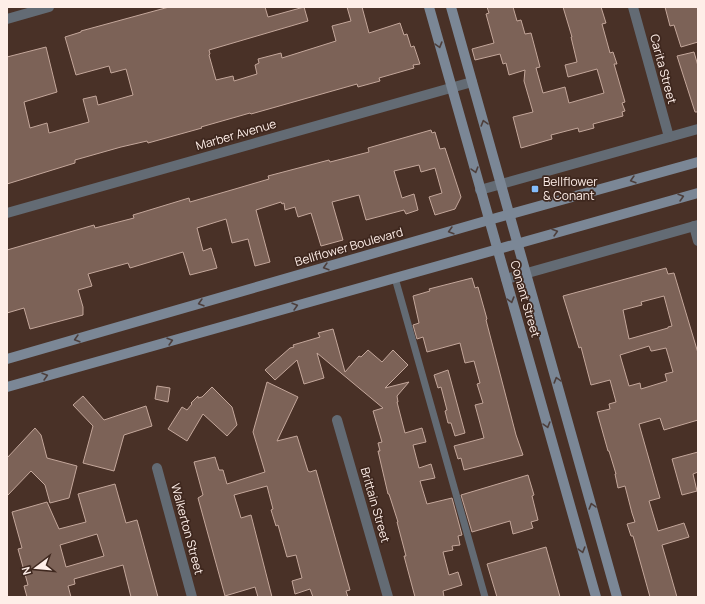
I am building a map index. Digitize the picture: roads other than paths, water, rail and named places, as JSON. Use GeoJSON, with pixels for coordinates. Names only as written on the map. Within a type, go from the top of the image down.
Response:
{"type":"FeatureCollection","features":[{"type":"Feature","properties":{"kind":"main road","name":"Conant Street"},"geometry":{"type":"LineString","coordinates":[[429,7],[596,597]]}},
{"type":"Feature","properties":{"kind":"main road","name":"Conant Street"},"geometry":{"type":"LineString","coordinates":[[451,7],[617,597]]}},
{"type":"Feature","properties":{"kind":"main road","name":"Bellflower Boulevard"},"geometry":{"type":"LineString","coordinates":[[7,359],[510,214],[698,162]]}},
{"type":"Feature","properties":{"kind":"main road"},"geometry":{"type":"LineString","coordinates":[[7,387],[698,193]]}},
{"type":"Feature","properties":{"kind":"street"},"geometry":{"type":"LineString","coordinates":[[7,19],[49,7]]}},
{"type":"Feature","properties":{"kind":"street","name":"Carita Street"},"geometry":{"type":"LineString","coordinates":[[633,7],[669,137]]}},
{"type":"Feature","properties":{"kind":"street","name":"Marber Avenue"},"geometry":{"type":"LineString","coordinates":[[7,214],[472,82]]}},
{"type":"Feature","properties":{"kind":"street"},"geometry":{"type":"LineString","coordinates":[[480,190],[698,129]]}},
{"type":"Feature","properties":{"kind":"street"},"geometry":{"type":"LineString","coordinates":[[506,280],[696,226],[698,241]]}},
{"type":"Feature","properties":{"kind":"street","name":"Brittain Street"},"geometry":{"type":"LineString","coordinates":[[337,420],[388,597]]}},
{"type":"Feature","properties":{"kind":"street","name":"Walkerton Street"},"geometry":{"type":"LineString","coordinates":[[157,468],[192,597]]}},
{"type":"Feature","properties":{"kind":"lane"},"geometry":{"type":"LineString","coordinates":[[395,278],[485,597]]}},
{"type":"Feature","properties":{"kind":"place","name":"Bellflower & Conant"},"geometry":{"type":"Point","coordinates":[535,189]}}]}
